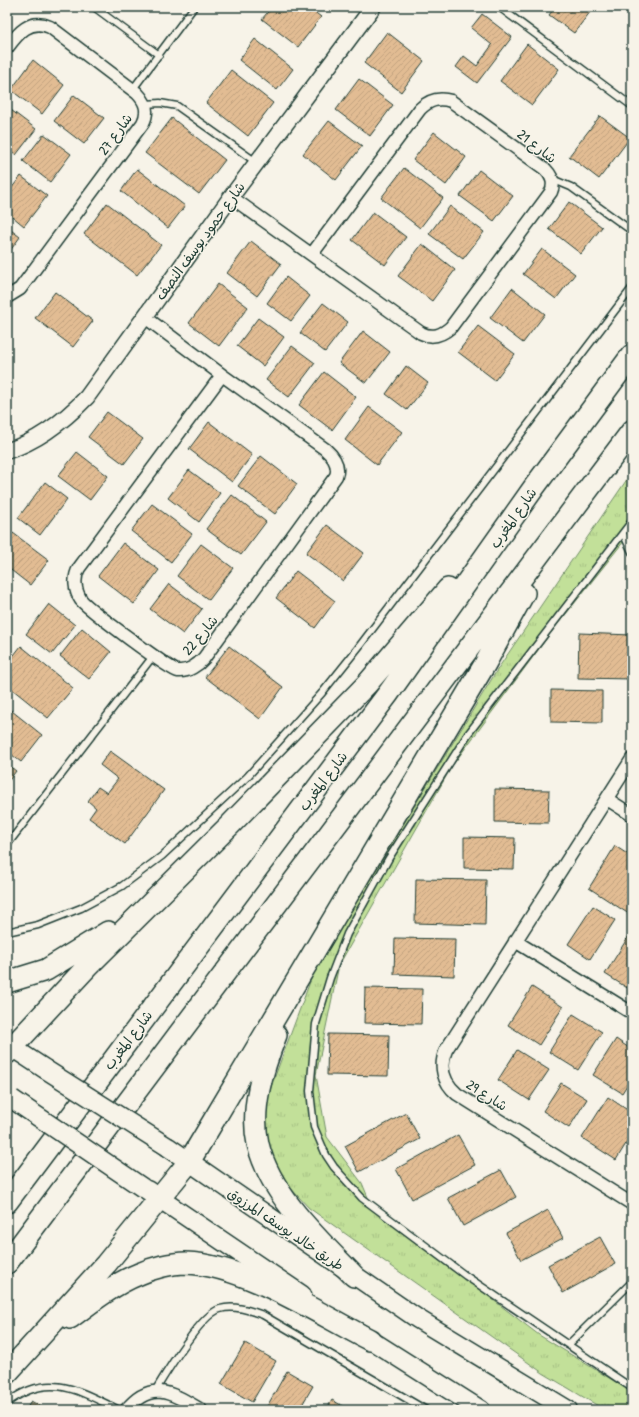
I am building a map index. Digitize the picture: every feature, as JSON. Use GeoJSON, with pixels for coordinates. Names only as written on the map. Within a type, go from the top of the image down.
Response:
{"type":"FeatureCollection","features":[{"type":"Feature","properties":{"kind":"highway","name":"شارع المغرب"},"geometry":{"type":"LineString","coordinates":[[7,1202],[388,694],[535,486],[632,355]]}},
{"type":"Feature","properties":{"kind":"highway"},"geometry":{"type":"LineString","coordinates":[[7,1262],[632,431]]}},
{"type":"Feature","properties":{"kind":"highway"},"geometry":{"type":"LineString","coordinates":[[8,1048],[151,902],[230,825],[367,684],[535,486]]}},
{"type":"Feature","properties":{"kind":"highway"},"geometry":{"type":"LineString","coordinates":[[14,1366],[106,1264],[151,1194],[190,1162],[485,664],[559,527]]}},
{"type":"Feature","properties":{"kind":"highway"},"geometry":{"type":"LineString","coordinates":[[7,982],[46,970],[87,947],[151,902]]}},
{"type":"Feature","properties":{"kind":"highway"},"geometry":{"type":"LineString","coordinates":[[298,979],[273,1043],[260,1084],[256,1110],[258,1144],[263,1160],[276,1186],[311,1230],[354,1276]]}},
{"type":"Feature","properties":{"kind":"highway"},"geometry":{"type":"LineString","coordinates":[[14,1366],[76,1313],[128,1279],[154,1269],[184,1263],[215,1268],[249,1278],[370,1340]]}},
{"type":"Feature","properties":{"kind":"main road","name":"طريق خالد يوسف المرزوق"},"geometry":{"type":"LineString","coordinates":[[8,1048],[45,1069],[168,1147],[418,1319],[568,1410]]}},
{"type":"Feature","properties":{"kind":"main road"},"geometry":{"type":"LineString","coordinates":[[10,1097],[151,1194],[370,1340],[481,1410]]}},
{"type":"Feature","properties":{"kind":"street","name":"شارع حمود يوسف النصف"},"geometry":{"type":"LineString","coordinates":[[7,451],[30,443],[43,435],[74,410],[97,384],[256,162],[373,7]]}},
{"type":"Feature","properties":{"kind":"street","name":"شارع 27"},"geometry":{"type":"LineString","coordinates":[[7,48],[24,29],[34,24],[44,24],[58,32],[133,89],[146,104],[146,113],[142,123],[20,289],[7,297]]}},
{"type":"Feature","properties":{"kind":"street","name":"شارع 21"},"geometry":{"type":"LineString","coordinates":[[231,197],[421,332],[430,336],[438,336],[451,327],[551,192],[553,186],[552,179],[545,169],[451,101],[441,99],[430,101],[420,109],[312,254]]}},
{"type":"Feature","properties":{"kind":"street","name":"شارع 22"},"geometry":{"type":"LineString","coordinates":[[146,317],[325,449],[335,461],[337,473],[201,662],[188,670],[177,671],[83,603],[76,589],[75,575],[222,374]]}},
{"type":"Feature","properties":{"kind":"street","name":"شارع 29"},"geometry":{"type":"LineString","coordinates":[[632,758],[446,1050],[442,1063],[444,1076],[451,1089],[456,1094],[632,1204]]}},
{"type":"Feature","properties":{"kind":"street"},"geometry":{"type":"LineString","coordinates":[[607,799],[632,815]]}},
{"type":"Feature","properties":{"kind":"street"},"geometry":{"type":"LineString","coordinates":[[515,941],[632,1013]]}},
{"type":"Feature","properties":{"kind":"street"},"geometry":{"type":"LineString","coordinates":[[126,1410],[139,1396],[156,1391],[175,1395],[201,1410]]}},
{"type":"Feature","properties":{"kind":"lane"},"geometry":{"type":"LineString","coordinates":[[94,7],[159,55]]}},
{"type":"Feature","properties":{"kind":"lane"},"geometry":{"type":"LineString","coordinates":[[133,89],[194,7]]}},
{"type":"Feature","properties":{"kind":"lane"},"geometry":{"type":"LineString","coordinates":[[499,7],[632,106]]}},
{"type":"Feature","properties":{"kind":"lane"},"geometry":{"type":"LineString","coordinates":[[146,104],[160,103],[176,106],[256,162]]}},
{"type":"Feature","properties":{"kind":"lane"},"geometry":{"type":"LineString","coordinates":[[552,179],[571,187],[632,231]]}},
{"type":"Feature","properties":{"kind":"lane"},"geometry":{"type":"LineString","coordinates":[[7,932],[38,925],[81,908],[122,886],[162,856],[247,778],[322,693],[358,648],[632,288]]}},
{"type":"Feature","properties":{"kind":"lane"},"geometry":{"type":"LineString","coordinates":[[632,521],[468,734],[389,858],[347,934],[330,978],[316,1024],[310,1091],[314,1127],[326,1155],[334,1167],[362,1198],[466,1276],[632,1388]]}},
{"type":"Feature","properties":{"kind":"lane"},"geometry":{"type":"LineString","coordinates":[[623,533],[632,552]]}},
{"type":"Feature","properties":{"kind":"lane"},"geometry":{"type":"LineString","coordinates":[[7,845],[154,655]]}},
{"type":"Feature","properties":{"kind":"lane"},"geometry":{"type":"LineString","coordinates":[[568,1345],[632,1282]]}},
{"type":"Feature","properties":{"kind":"lane"},"geometry":{"type":"LineString","coordinates":[[156,1391],[202,1322],[219,1309],[239,1308],[263,1315],[426,1410]]}},
{"type":"Feature","properties":{"kind":"lane"},"geometry":{"type":"LineString","coordinates":[[7,1403],[33,1387],[51,1385],[80,1391],[119,1410]]}},
{"type":"Feature","properties":{"kind":"green space"},"geometry":{"type":"Polygon","coordinates":[[[632,472],[632,531],[550,634],[452,766],[339,965],[316,1075],[327,1137],[362,1183],[372,1207],[539,1335],[632,1392],[632,1410],[605,1410],[543,1373],[309,1208],[273,1169],[258,1122],[314,971],[499,667],[632,472]]]}},
{"type":"Feature","properties":{"kind":"building"},"geometry":{"type":"Polygon","coordinates":[[[272,7],[308,7],[321,17],[298,47],[262,19],[272,7]]]}},
{"type":"Feature","properties":{"kind":"building"},"geometry":{"type":"Polygon","coordinates":[[[555,7],[594,7],[574,33],[549,15],[555,7]]]}},
{"type":"Feature","properties":{"kind":"building"},"geometry":{"type":"Polygon","coordinates":[[[482,14],[512,37],[477,83],[456,67],[464,56],[477,66],[492,45],[471,28],[482,14]]]}},
{"type":"Feature","properties":{"kind":"building"},"geometry":{"type":"Polygon","coordinates":[[[387,32],[424,61],[401,92],[364,63],[387,32]]]}},
{"type":"Feature","properties":{"kind":"building"},"geometry":{"type":"Polygon","coordinates":[[[255,39],[293,69],[277,90],[239,60],[255,39]]]}},
{"type":"Feature","properties":{"kind":"building"},"geometry":{"type":"Polygon","coordinates":[[[527,44],[559,69],[532,105],[500,81],[527,44]]]}},
{"type":"Feature","properties":{"kind":"building"},"geometry":{"type":"Polygon","coordinates":[[[33,60],[64,85],[42,114],[11,90],[33,60]]]}},
{"type":"Feature","properties":{"kind":"building"},"geometry":{"type":"Polygon","coordinates":[[[231,70],[273,103],[248,136],[206,103],[231,70]]]}},
{"type":"Feature","properties":{"kind":"building"},"geometry":{"type":"Polygon","coordinates":[[[359,79],[393,105],[370,136],[336,110],[359,79]]]}},
{"type":"Feature","properties":{"kind":"building"},"geometry":{"type":"Polygon","coordinates":[[[74,95],[104,118],[84,144],[54,121],[74,95]]]}},
{"type":"Feature","properties":{"kind":"building"},"geometry":{"type":"Polygon","coordinates":[[[7,107],[36,129],[16,155],[7,147],[7,107]]]}},
{"type":"Feature","properties":{"kind":"building"},"geometry":{"type":"Polygon","coordinates":[[[600,116],[630,138],[599,179],[569,156],[600,116]]]}},
{"type":"Feature","properties":{"kind":"building"},"geometry":{"type":"Polygon","coordinates":[[[172,118],[225,160],[199,194],[145,153],[172,118]]]}},
{"type":"Feature","properties":{"kind":"building"},"geometry":{"type":"Polygon","coordinates":[[[329,121],[362,146],[336,180],[303,154],[329,121]]]}},
{"type":"Feature","properties":{"kind":"building"},"geometry":{"type":"Polygon","coordinates":[[[434,132],[466,157],[446,185],[413,160],[434,132]]]}},
{"type":"Feature","properties":{"kind":"building"},"geometry":{"type":"Polygon","coordinates":[[[44,134],[71,154],[50,182],[23,161],[44,134]]]}},
{"type":"Feature","properties":{"kind":"building"},"geometry":{"type":"Polygon","coordinates":[[[404,168],[443,198],[420,228],[381,198],[404,168]]]}},
{"type":"Feature","properties":{"kind":"building"},"geometry":{"type":"Polygon","coordinates":[[[137,169],[185,206],[168,228],[121,191],[137,169]]]}},
{"type":"Feature","properties":{"kind":"building"},"geometry":{"type":"Polygon","coordinates":[[[479,170],[513,196],[494,221],[460,196],[479,170]]]}},
{"type":"Feature","properties":{"kind":"building"},"geometry":{"type":"Polygon","coordinates":[[[21,176],[47,196],[24,226],[7,212],[7,194],[21,176]]]}},
{"type":"Feature","properties":{"kind":"building"},"geometry":{"type":"Polygon","coordinates":[[[569,202],[602,227],[581,254],[549,229],[569,202]]]}},
{"type":"Feature","properties":{"kind":"building"},"geometry":{"type":"Polygon","coordinates":[[[107,203],[161,245],[137,275],[84,234],[107,203]]]}},
{"type":"Feature","properties":{"kind":"building"},"geometry":{"type":"Polygon","coordinates":[[[450,206],[484,232],[463,259],[429,234],[450,206]]]}},
{"type":"Feature","properties":{"kind":"building"},"geometry":{"type":"Polygon","coordinates":[[[373,212],[406,237],[385,265],[352,240],[373,212]]]}},
{"type":"Feature","properties":{"kind":"building"},"geometry":{"type":"Polygon","coordinates":[[[7,227],[20,237],[7,255],[7,227]]]}},
{"type":"Feature","properties":{"kind":"building"},"geometry":{"type":"Polygon","coordinates":[[[251,241],[281,264],[257,296],[227,273],[251,241]]]}},
{"type":"Feature","properties":{"kind":"building"},"geometry":{"type":"Polygon","coordinates":[[[422,244],[455,270],[432,301],[398,276],[422,244]]]}},
{"type":"Feature","properties":{"kind":"building"},"geometry":{"type":"Polygon","coordinates":[[[542,249],[575,274],[556,299],[523,274],[542,249]]]}},
{"type":"Feature","properties":{"kind":"building"},"geometry":{"type":"Polygon","coordinates":[[[286,277],[310,296],[291,321],[267,303],[286,277]]]}},
{"type":"Feature","properties":{"kind":"building"},"geometry":{"type":"Polygon","coordinates":[[[218,284],[248,307],[219,346],[189,323],[218,284]]]}},
{"type":"Feature","properties":{"kind":"building"},"geometry":{"type":"Polygon","coordinates":[[[512,288],[545,314],[523,343],[490,318],[512,288]]]}},
{"type":"Feature","properties":{"kind":"building"},"geometry":{"type":"Polygon","coordinates":[[[55,292],[93,321],[73,347],[35,318],[55,292]]]}},
{"type":"Feature","properties":{"kind":"building"},"geometry":{"type":"Polygon","coordinates":[[[323,303],[348,322],[325,352],[300,333],[323,303]]]}},
{"type":"Feature","properties":{"kind":"building"},"geometry":{"type":"Polygon","coordinates":[[[258,318],[284,337],[263,366],[237,346],[258,318]]]}},
{"type":"Feature","properties":{"kind":"building"},"geometry":{"type":"Polygon","coordinates":[[[478,326],[515,354],[495,380],[458,352],[478,326]]]}},
{"type":"Feature","properties":{"kind":"building"},"geometry":{"type":"Polygon","coordinates":[[[363,331],[390,352],[366,383],[339,363],[363,331]]]}},
{"type":"Feature","properties":{"kind":"building"},"geometry":{"type":"Polygon","coordinates":[[[292,346],[315,363],[289,397],[266,380],[292,346]]]}},
{"type":"Feature","properties":{"kind":"building"},"geometry":{"type":"Polygon","coordinates":[[[406,366],[428,383],[407,410],[386,394],[406,366]]]}},
{"type":"Feature","properties":{"kind":"building"},"geometry":{"type":"Polygon","coordinates":[[[324,372],[356,397],[332,430],[299,405],[324,372]]]}},
{"type":"Feature","properties":{"kind":"building"},"geometry":{"type":"Polygon","coordinates":[[[369,407],[402,432],[377,465],[345,440],[369,407]]]}},
{"type":"Feature","properties":{"kind":"building"},"geometry":{"type":"Polygon","coordinates":[[[107,412],[143,439],[124,464],[88,437],[107,412]]]}},
{"type":"Feature","properties":{"kind":"building"},"geometry":{"type":"Polygon","coordinates":[[[209,422],[252,455],[232,482],[189,449],[209,422]]]}},
{"type":"Feature","properties":{"kind":"building"},"geometry":{"type":"Polygon","coordinates":[[[77,452],[108,476],[90,500],[58,476],[77,452]]]}},
{"type":"Feature","properties":{"kind":"building"},"geometry":{"type":"Polygon","coordinates":[[[261,456],[297,484],[275,514],[238,486],[261,456]]]}},
{"type":"Feature","properties":{"kind":"building"},"geometry":{"type":"Polygon","coordinates":[[[189,470],[220,493],[199,522],[168,498],[189,470]]]}},
{"type":"Feature","properties":{"kind":"building"},"geometry":{"type":"Polygon","coordinates":[[[45,482],[67,499],[40,535],[18,518],[45,482]]]}},
{"type":"Feature","properties":{"kind":"building"},"geometry":{"type":"Polygon","coordinates":[[[232,495],[266,522],[241,555],[206,529],[232,495]]]}},
{"type":"Feature","properties":{"kind":"building"},"geometry":{"type":"Polygon","coordinates":[[[152,504],[192,534],[171,562],[131,531],[152,504]]]}},
{"type":"Feature","properties":{"kind":"building"},"geometry":{"type":"Polygon","coordinates":[[[327,525],[364,553],[343,581],[306,553],[327,525]]]}},
{"type":"Feature","properties":{"kind":"building"},"geometry":{"type":"Polygon","coordinates":[[[13,533],[49,560],[30,585],[7,567],[7,540],[13,533]]]}},
{"type":"Feature","properties":{"kind":"building"},"geometry":{"type":"Polygon","coordinates":[[[123,543],[159,570],[134,604],[98,576],[123,543]]]}},
{"type":"Feature","properties":{"kind":"building"},"geometry":{"type":"Polygon","coordinates":[[[201,544],[233,568],[209,600],[177,576],[201,544]]]}},
{"type":"Feature","properties":{"kind":"building"},"geometry":{"type":"Polygon","coordinates":[[[296,571],[335,601],[315,628],[276,598],[296,571]]]}},
{"type":"Feature","properties":{"kind":"building"},"geometry":{"type":"Polygon","coordinates":[[[169,584],[202,609],[183,634],[150,609],[169,584]]]}},
{"type":"Feature","properties":{"kind":"building"},"geometry":{"type":"Polygon","coordinates":[[[49,604],[75,625],[52,654],[26,634],[49,604]]]}},
{"type":"Feature","properties":{"kind":"building"},"geometry":{"type":"Polygon","coordinates":[[[82,628],[111,652],[89,679],[60,656],[82,628]]]}},
{"type":"Feature","properties":{"kind":"building"},"geometry":{"type":"Polygon","coordinates":[[[579,633],[632,635],[632,679],[578,678],[579,633]]]}},
{"type":"Feature","properties":{"kind":"building"},"geometry":{"type":"Polygon","coordinates":[[[21,646],[73,688],[48,718],[7,685],[7,664],[21,646]]]}},
{"type":"Feature","properties":{"kind":"building"},"geometry":{"type":"Polygon","coordinates":[[[229,646],[283,687],[260,719],[205,677],[229,646]]]}},
{"type":"Feature","properties":{"kind":"building"},"geometry":{"type":"Polygon","coordinates":[[[551,690],[602,691],[602,723],[551,722],[551,690]]]}},
{"type":"Feature","properties":{"kind":"building"},"geometry":{"type":"Polygon","coordinates":[[[7,707],[42,735],[21,762],[7,751],[7,707]]]}},
{"type":"Feature","properties":{"kind":"building"},"geometry":{"type":"Polygon","coordinates":[[[110,751],[164,790],[125,844],[89,818],[96,808],[88,801],[98,787],[107,793],[118,779],[100,765],[110,751]]]}},
{"type":"Feature","properties":{"kind":"building"},"geometry":{"type":"Polygon","coordinates":[[[7,764],[16,771],[7,783],[7,764]]]}},
{"type":"Feature","properties":{"kind":"building"},"geometry":{"type":"Polygon","coordinates":[[[495,789],[549,790],[548,823],[495,822],[495,789]]]}},
{"type":"Feature","properties":{"kind":"building"},"geometry":{"type":"Polygon","coordinates":[[[464,837],[515,838],[514,869],[464,868],[464,837]]]}},
{"type":"Feature","properties":{"kind":"building"},"geometry":{"type":"Polygon","coordinates":[[[615,846],[632,857],[632,916],[589,888],[615,846]]]}},
{"type":"Feature","properties":{"kind":"building"},"geometry":{"type":"Polygon","coordinates":[[[416,879],[486,880],[485,925],[415,923],[416,879]]]}},
{"type":"Feature","properties":{"kind":"building"},"geometry":{"type":"Polygon","coordinates":[[[593,906],[615,920],[590,959],[568,944],[593,906]]]}},
{"type":"Feature","properties":{"kind":"building"},"geometry":{"type":"Polygon","coordinates":[[[630,934],[632,935],[632,984],[629,989],[605,974],[630,934]]]}},
{"type":"Feature","properties":{"kind":"building"},"geometry":{"type":"Polygon","coordinates":[[[395,938],[455,939],[454,976],[394,974],[395,938]]]}},
{"type":"Feature","properties":{"kind":"building"},"geometry":{"type":"Polygon","coordinates":[[[532,987],[563,1007],[539,1045],[508,1025],[532,987]]]}},
{"type":"Feature","properties":{"kind":"building"},"geometry":{"type":"Polygon","coordinates":[[[365,988],[422,989],[421,1024],[364,1023],[365,988]]]}},
{"type":"Feature","properties":{"kind":"building"},"geometry":{"type":"Polygon","coordinates":[[[573,1014],[602,1032],[578,1070],[549,1052],[573,1014]]]}},
{"type":"Feature","properties":{"kind":"building"},"geometry":{"type":"Polygon","coordinates":[[[328,1034],[389,1035],[388,1076],[327,1075],[328,1034]]]}},
{"type":"Feature","properties":{"kind":"building"},"geometry":{"type":"Polygon","coordinates":[[[616,1039],[632,1050],[632,1077],[622,1093],[593,1075],[616,1039]]]}},
{"type":"Feature","properties":{"kind":"building"},"geometry":{"type":"Polygon","coordinates":[[[517,1050],[549,1070],[529,1100],[498,1080],[517,1050]]]}},
{"type":"Feature","properties":{"kind":"building"},"geometry":{"type":"Polygon","coordinates":[[[561,1083],[587,1099],[569,1128],[543,1111],[561,1083]]]}},
{"type":"Feature","properties":{"kind":"building"},"geometry":{"type":"Polygon","coordinates":[[[608,1097],[632,1113],[632,1134],[616,1160],[582,1138],[608,1097]]]}},
{"type":"Feature","properties":{"kind":"building"},"geometry":{"type":"Polygon","coordinates":[[[406,1113],[420,1139],[359,1172],[345,1146],[406,1113]]]}},
{"type":"Feature","properties":{"kind":"building"},"geometry":{"type":"Polygon","coordinates":[[[458,1135],[475,1165],[412,1199],[396,1169],[458,1135]]]}},
{"type":"Feature","properties":{"kind":"building"},"geometry":{"type":"Polygon","coordinates":[[[501,1170],[516,1197],[463,1226],[448,1198],[501,1170]]]}},
{"type":"Feature","properties":{"kind":"building"},"geometry":{"type":"Polygon","coordinates":[[[548,1210],[563,1238],[521,1260],[506,1233],[548,1210]]]}},
{"type":"Feature","properties":{"kind":"building"},"geometry":{"type":"Polygon","coordinates":[[[600,1237],[615,1264],[563,1293],[548,1265],[600,1237]]]}},
{"type":"Feature","properties":{"kind":"building"},"geometry":{"type":"Polygon","coordinates":[[[245,1343],[276,1361],[252,1402],[221,1384],[245,1343]]]}},
{"type":"Feature","properties":{"kind":"building"},"geometry":{"type":"Polygon","coordinates":[[[287,1371],[313,1386],[299,1410],[265,1410],[287,1371]]]}},
{"type":"Feature","properties":{"kind":"building"},"geometry":{"type":"Polygon","coordinates":[[[332,1400],[350,1410],[326,1410],[332,1400]]]}},
{"type":"Feature","properties":{"kind":"building"},"geometry":{"type":"Polygon","coordinates":[[[31,1401],[47,1410],[26,1410],[31,1401]]]}}]}
